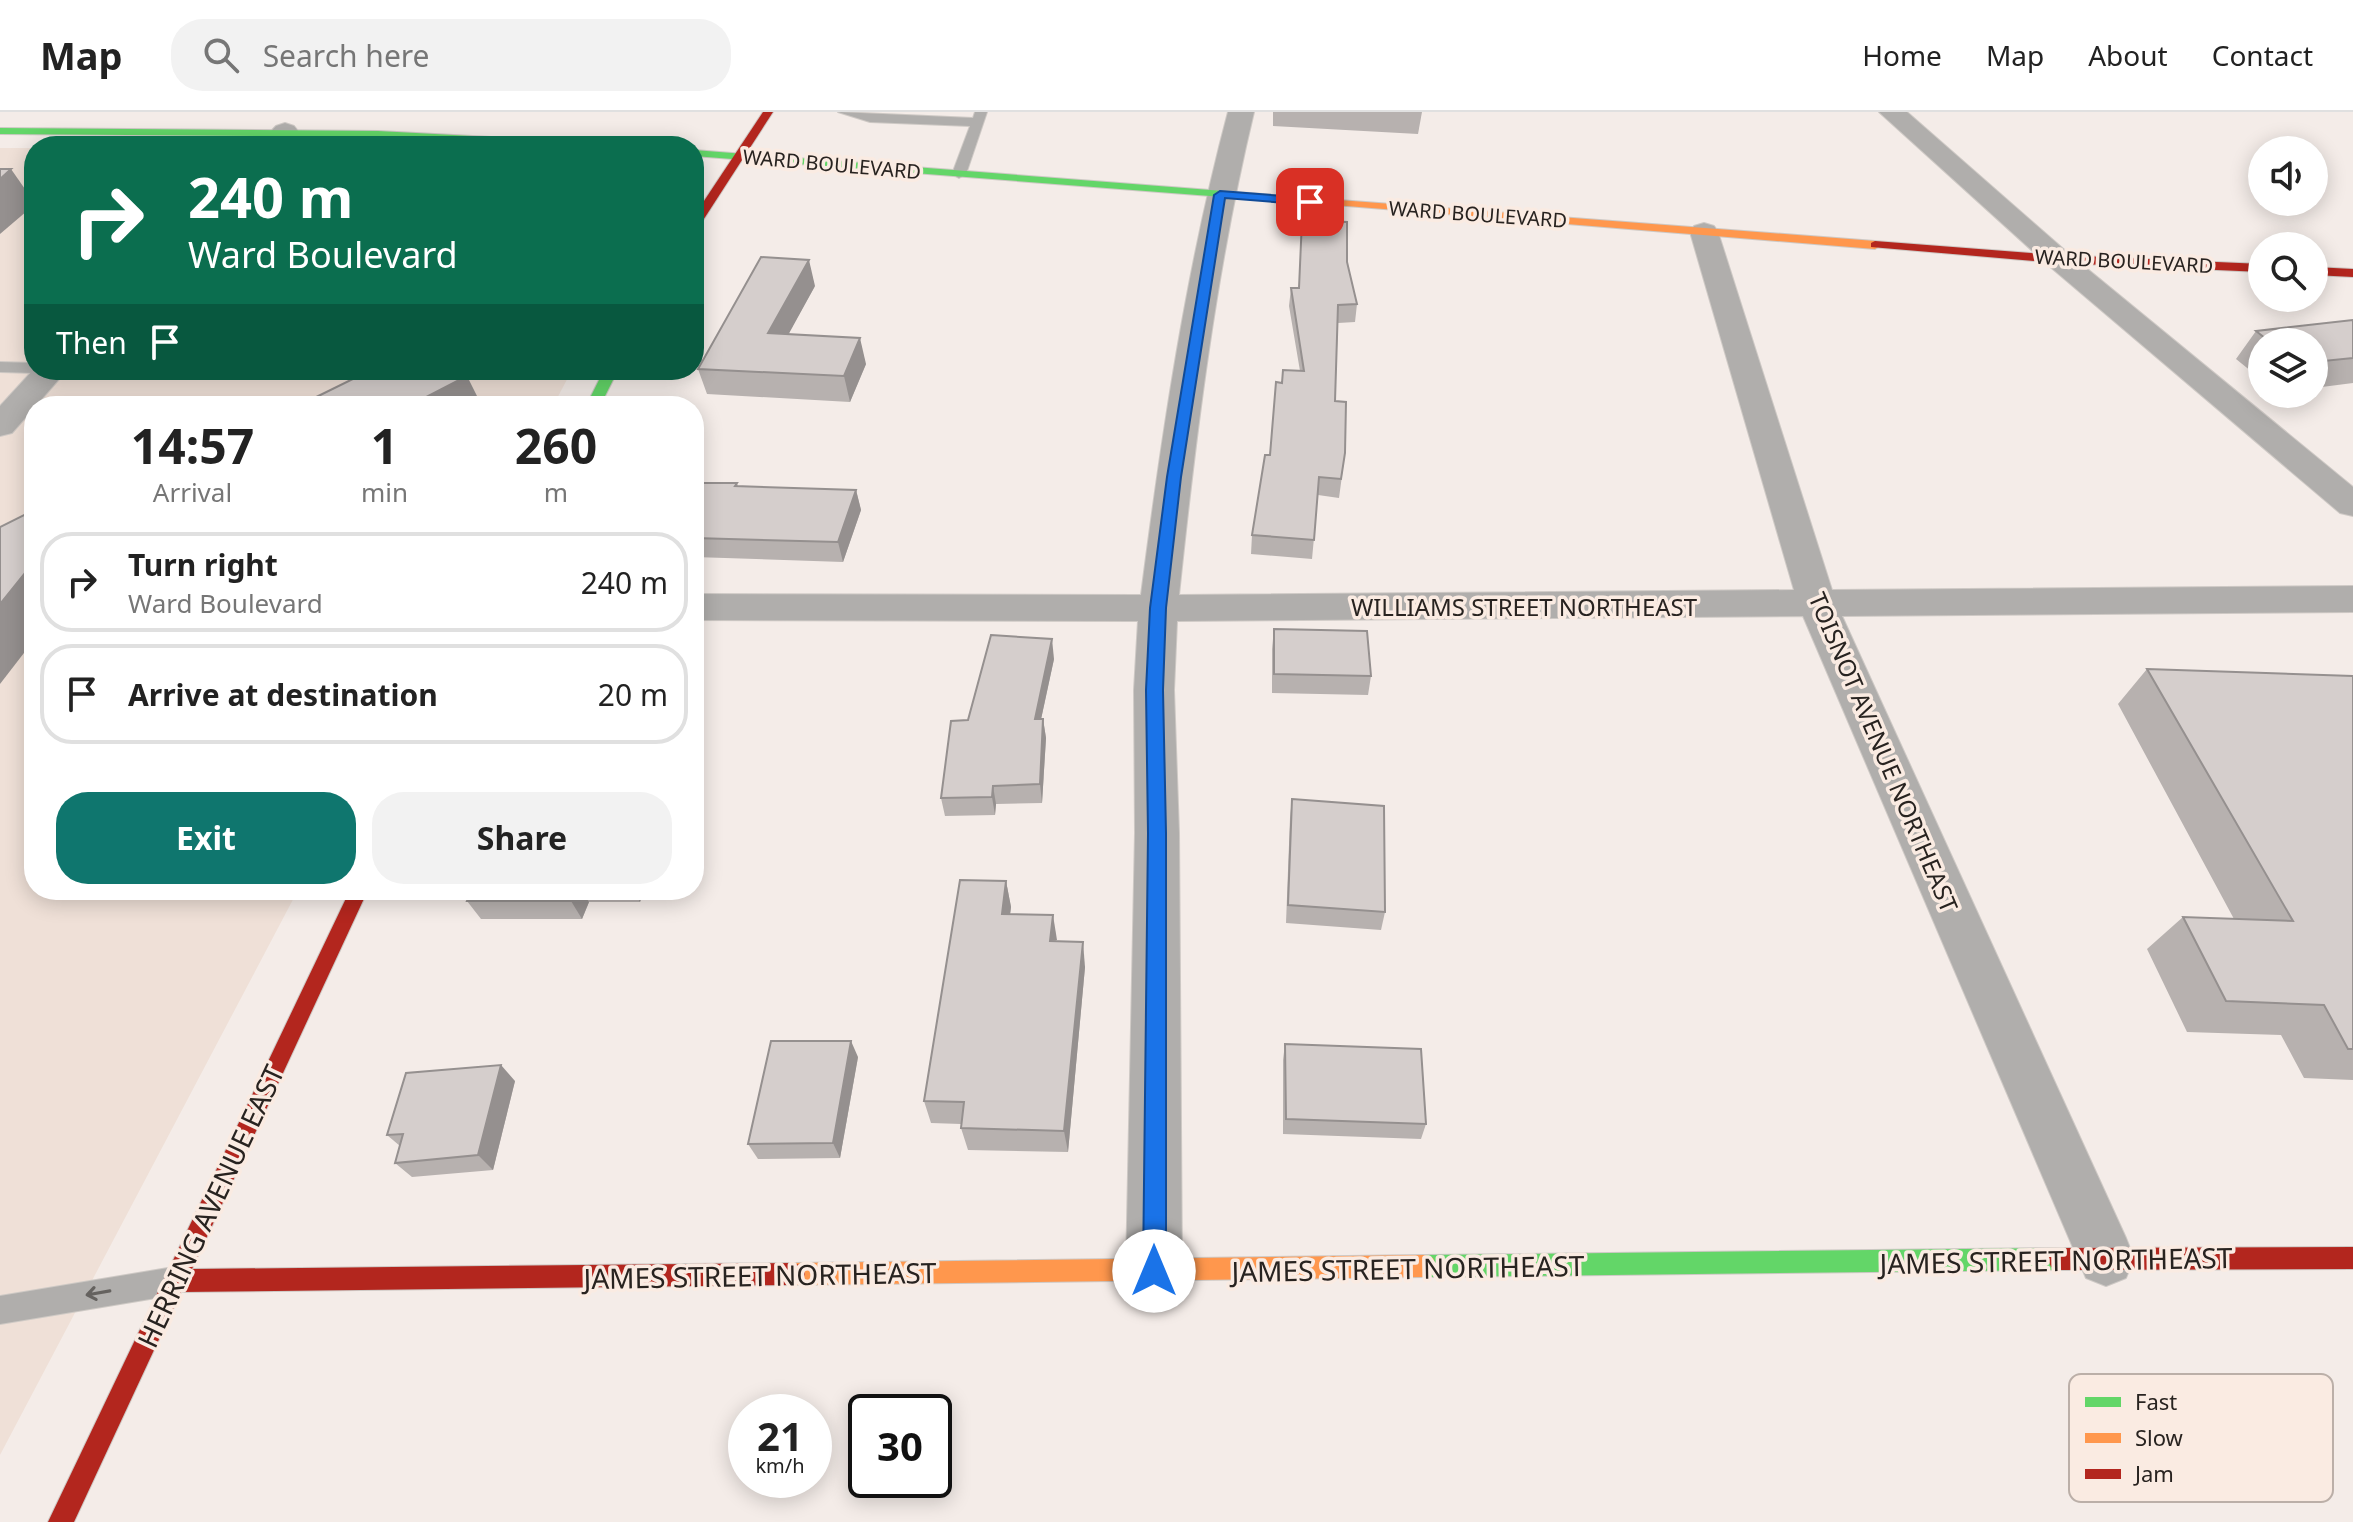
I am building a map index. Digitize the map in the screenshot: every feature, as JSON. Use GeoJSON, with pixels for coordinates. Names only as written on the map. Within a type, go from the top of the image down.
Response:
{"type":"FeatureCollection","features":[{"type":"Feature","properties":{"kind":"main road"},"geometry":{"type":"LineString","coordinates":[[704,210],[768,112]]}},
{"type":"Feature","properties":{"kind":"main road"},"geometry":{"type":"LineString","coordinates":[[0,131],[174,136]]}},
{"type":"Feature","properties":{"kind":"main road","name":"WARD BOULEVARD"},"geometry":{"type":"LineString","coordinates":[[704,154],[2058,259],[2248,267]]}},
{"type":"Feature","properties":{"kind":"main road"},"geometry":{"type":"LineString","coordinates":[[2328,272],[2353,273]]}},
{"type":"Feature","properties":{"kind":"main road","name":"HERRING AVENUE EAST"},"geometry":{"type":"LineString","coordinates":[[61,1522],[354,900]]}},
{"type":"Feature","properties":{"kind":"main road","name":"JAMES STREET NORTHEAST"},"geometry":{"type":"LineString","coordinates":[[175,1281],[2106,1258],[2353,1258]]}},
{"type":"Feature","properties":{"kind":"street"},"geometry":{"type":"LineString","coordinates":[[1154,1271],[1157,833],[1154,690],[1158,608],[1174,477],[1220,195],[1241,112]]}},
{"type":"Feature","properties":{"kind":"street"},"geometry":{"type":"LineString","coordinates":[[1892,112],[2058,259],[2353,505]]}},
{"type":"Feature","properties":{"kind":"street","name":"TOISNOT AVENUE NORTHEAST"},"geometry":{"type":"LineString","coordinates":[[1704,232],[1817,604],[2106,1258]]}},
{"type":"Feature","properties":{"kind":"street"},"geometry":{"type":"LineString","coordinates":[[27,396],[42,380]]}},
{"type":"Feature","properties":{"kind":"street"},"geometry":{"type":"LineString","coordinates":[[0,426],[24,400]]}},
{"type":"Feature","properties":{"kind":"street","name":"WILLIAMS STREET NORTHEAST"},"geometry":{"type":"LineString","coordinates":[[704,607],[1158,608],[2353,599]]}},
{"type":"Feature","properties":{"kind":"lane"},"geometry":{"type":"LineString","coordinates":[[844,112],[870,118],[980,117],[959,174]]}},
{"type":"Feature","properties":{"kind":"lane"},"geometry":{"type":"LineString","coordinates":[[0,367],[24,368]]}},
{"type":"Feature","properties":{"kind":"lane"},"geometry":{"type":"LineString","coordinates":[[0,1310],[175,1281]]}},
{"type":"Feature","properties":{"kind":"shaded area"},"geometry":{"type":"Polygon","coordinates":[[[0,148],[24,148],[24,380],[567,380],[558,396],[24,396],[24,900],[293,900],[0,1455],[0,148]]]}},
{"type":"Feature","properties":{"kind":"building"},"geometry":{"type":"Polygon","coordinates":[[[0,169],[11,169],[0,179],[0,169]]]}},
{"type":"Feature","properties":{"kind":"building"},"geometry":{"type":"Polygon","coordinates":[[[1302,220],[1347,222],[1347,262],[1357,304],[1338,305],[1335,401],[1346,402],[1345,453],[1341,479],[1319,477],[1314,540],[1252,535],[1265,455],[1270,455],[1276,382],[1282,383],[1283,370],[1304,371],[1291,288],[1299,288],[1302,220]]]}},
{"type":"Feature","properties":{"kind":"building"},"geometry":{"type":"Polygon","coordinates":[[[761,257],[809,260],[768,333],[860,338],[844,376],[704,369],[704,358],[761,257]]]}},
{"type":"Feature","properties":{"kind":"building"},"geometry":{"type":"Polygon","coordinates":[[[2353,320],[2353,358],[2328,361],[2328,328],[2282,328],[2353,320]]]}},
{"type":"Feature","properties":{"kind":"building"},"geometry":{"type":"Polygon","coordinates":[[[351,380],[459,380],[428,396],[318,396],[351,380]]]}},
{"type":"Feature","properties":{"kind":"building"},"geometry":{"type":"Polygon","coordinates":[[[704,483],[856,490],[838,542],[704,538],[704,483]]]}},
{"type":"Feature","properties":{"kind":"building"},"geometry":{"type":"Polygon","coordinates":[[[24,515],[24,574],[0,604],[0,527],[24,515]]]}},
{"type":"Feature","properties":{"kind":"building"},"geometry":{"type":"Polygon","coordinates":[[[1274,629],[1367,631],[1371,676],[1274,674],[1274,629]]]}},
{"type":"Feature","properties":{"kind":"building"},"geometry":{"type":"Polygon","coordinates":[[[991,635],[1052,639],[1035,719],[1043,719],[1040,784],[993,786],[992,797],[941,798],[951,721],[968,720],[991,635]]]}},
{"type":"Feature","properties":{"kind":"building"},"geometry":{"type":"Polygon","coordinates":[[[2147,669],[2353,676],[2353,1049],[2348,1049],[2324,1005],[2226,1001],[2183,917],[2293,921],[2147,669]]]}},
{"type":"Feature","properties":{"kind":"building"},"geometry":{"type":"Polygon","coordinates":[[[1292,799],[1384,806],[1385,912],[1288,905],[1292,799]]]}},
{"type":"Feature","properties":{"kind":"building"},"geometry":{"type":"Polygon","coordinates":[[[960,880],[1006,881],[1002,914],[1053,915],[1050,941],[1083,942],[1064,1131],[961,1128],[964,1102],[924,1101],[960,880]]]}},
{"type":"Feature","properties":{"kind":"building"},"geometry":{"type":"Polygon","coordinates":[[[467,900],[571,900],[571,901],[467,900]]]}},
{"type":"Feature","properties":{"kind":"building"},"geometry":{"type":"Polygon","coordinates":[[[771,1041],[851,1041],[833,1143],[748,1144],[771,1041]]]}},
{"type":"Feature","properties":{"kind":"building"},"geometry":{"type":"Polygon","coordinates":[[[1285,1044],[1421,1049],[1426,1124],[1286,1119],[1285,1044]]]}},
{"type":"Feature","properties":{"kind":"building"},"geometry":{"type":"Polygon","coordinates":[[[501,1065],[478,1155],[395,1163],[403,1134],[387,1135],[406,1073],[501,1065]]]}},
{"type":"Feature","properties":{"kind":"traffic: fast"},"geometry":{"type":"LineString","coordinates":[[0,131],[416,136]]}},
{"type":"Feature","properties":{"kind":"traffic: fast"},"geometry":{"type":"LineString","coordinates":[[704,154],[1326,202]]}},
{"type":"Feature","properties":{"kind":"traffic: fast"},"geometry":{"type":"LineString","coordinates":[[598,396],[606,380]]}},
{"type":"Feature","properties":{"kind":"traffic: fast"},"geometry":{"type":"LineString","coordinates":[[1425,1266],[2059,1259]]}},
{"type":"Feature","properties":{"kind":"traffic: slow"},"geometry":{"type":"LineString","coordinates":[[1326,202],[1875,245]]}},
{"type":"Feature","properties":{"kind":"traffic: slow"},"geometry":{"type":"LineString","coordinates":[[794,1274],[1425,1266]]}},
{"type":"Feature","properties":{"kind":"traffic: jam"},"geometry":{"type":"LineString","coordinates":[[704,210],[768,112]]}},
{"type":"Feature","properties":{"kind":"traffic: jam"},"geometry":{"type":"LineString","coordinates":[[1875,245],[2058,259],[2248,267]]}},
{"type":"Feature","properties":{"kind":"traffic: jam"},"geometry":{"type":"LineString","coordinates":[[2328,272],[2353,273]]}},
{"type":"Feature","properties":{"kind":"traffic: jam"},"geometry":{"type":"LineString","coordinates":[[61,1522],[354,900]]}},
{"type":"Feature","properties":{"kind":"traffic: jam"},"geometry":{"type":"LineString","coordinates":[[2059,1259],[2353,1258]]}},
{"type":"Feature","properties":{"kind":"traffic: jam"},"geometry":{"type":"LineString","coordinates":[[175,1281],[794,1274]]}},
{"type":"Feature","properties":{"kind":"route"},"geometry":{"type":"LineString","coordinates":[[1154,1271],[1157,833],[1154,690],[1158,608],[1174,477],[1220,195],[1310,202]]}}]}
